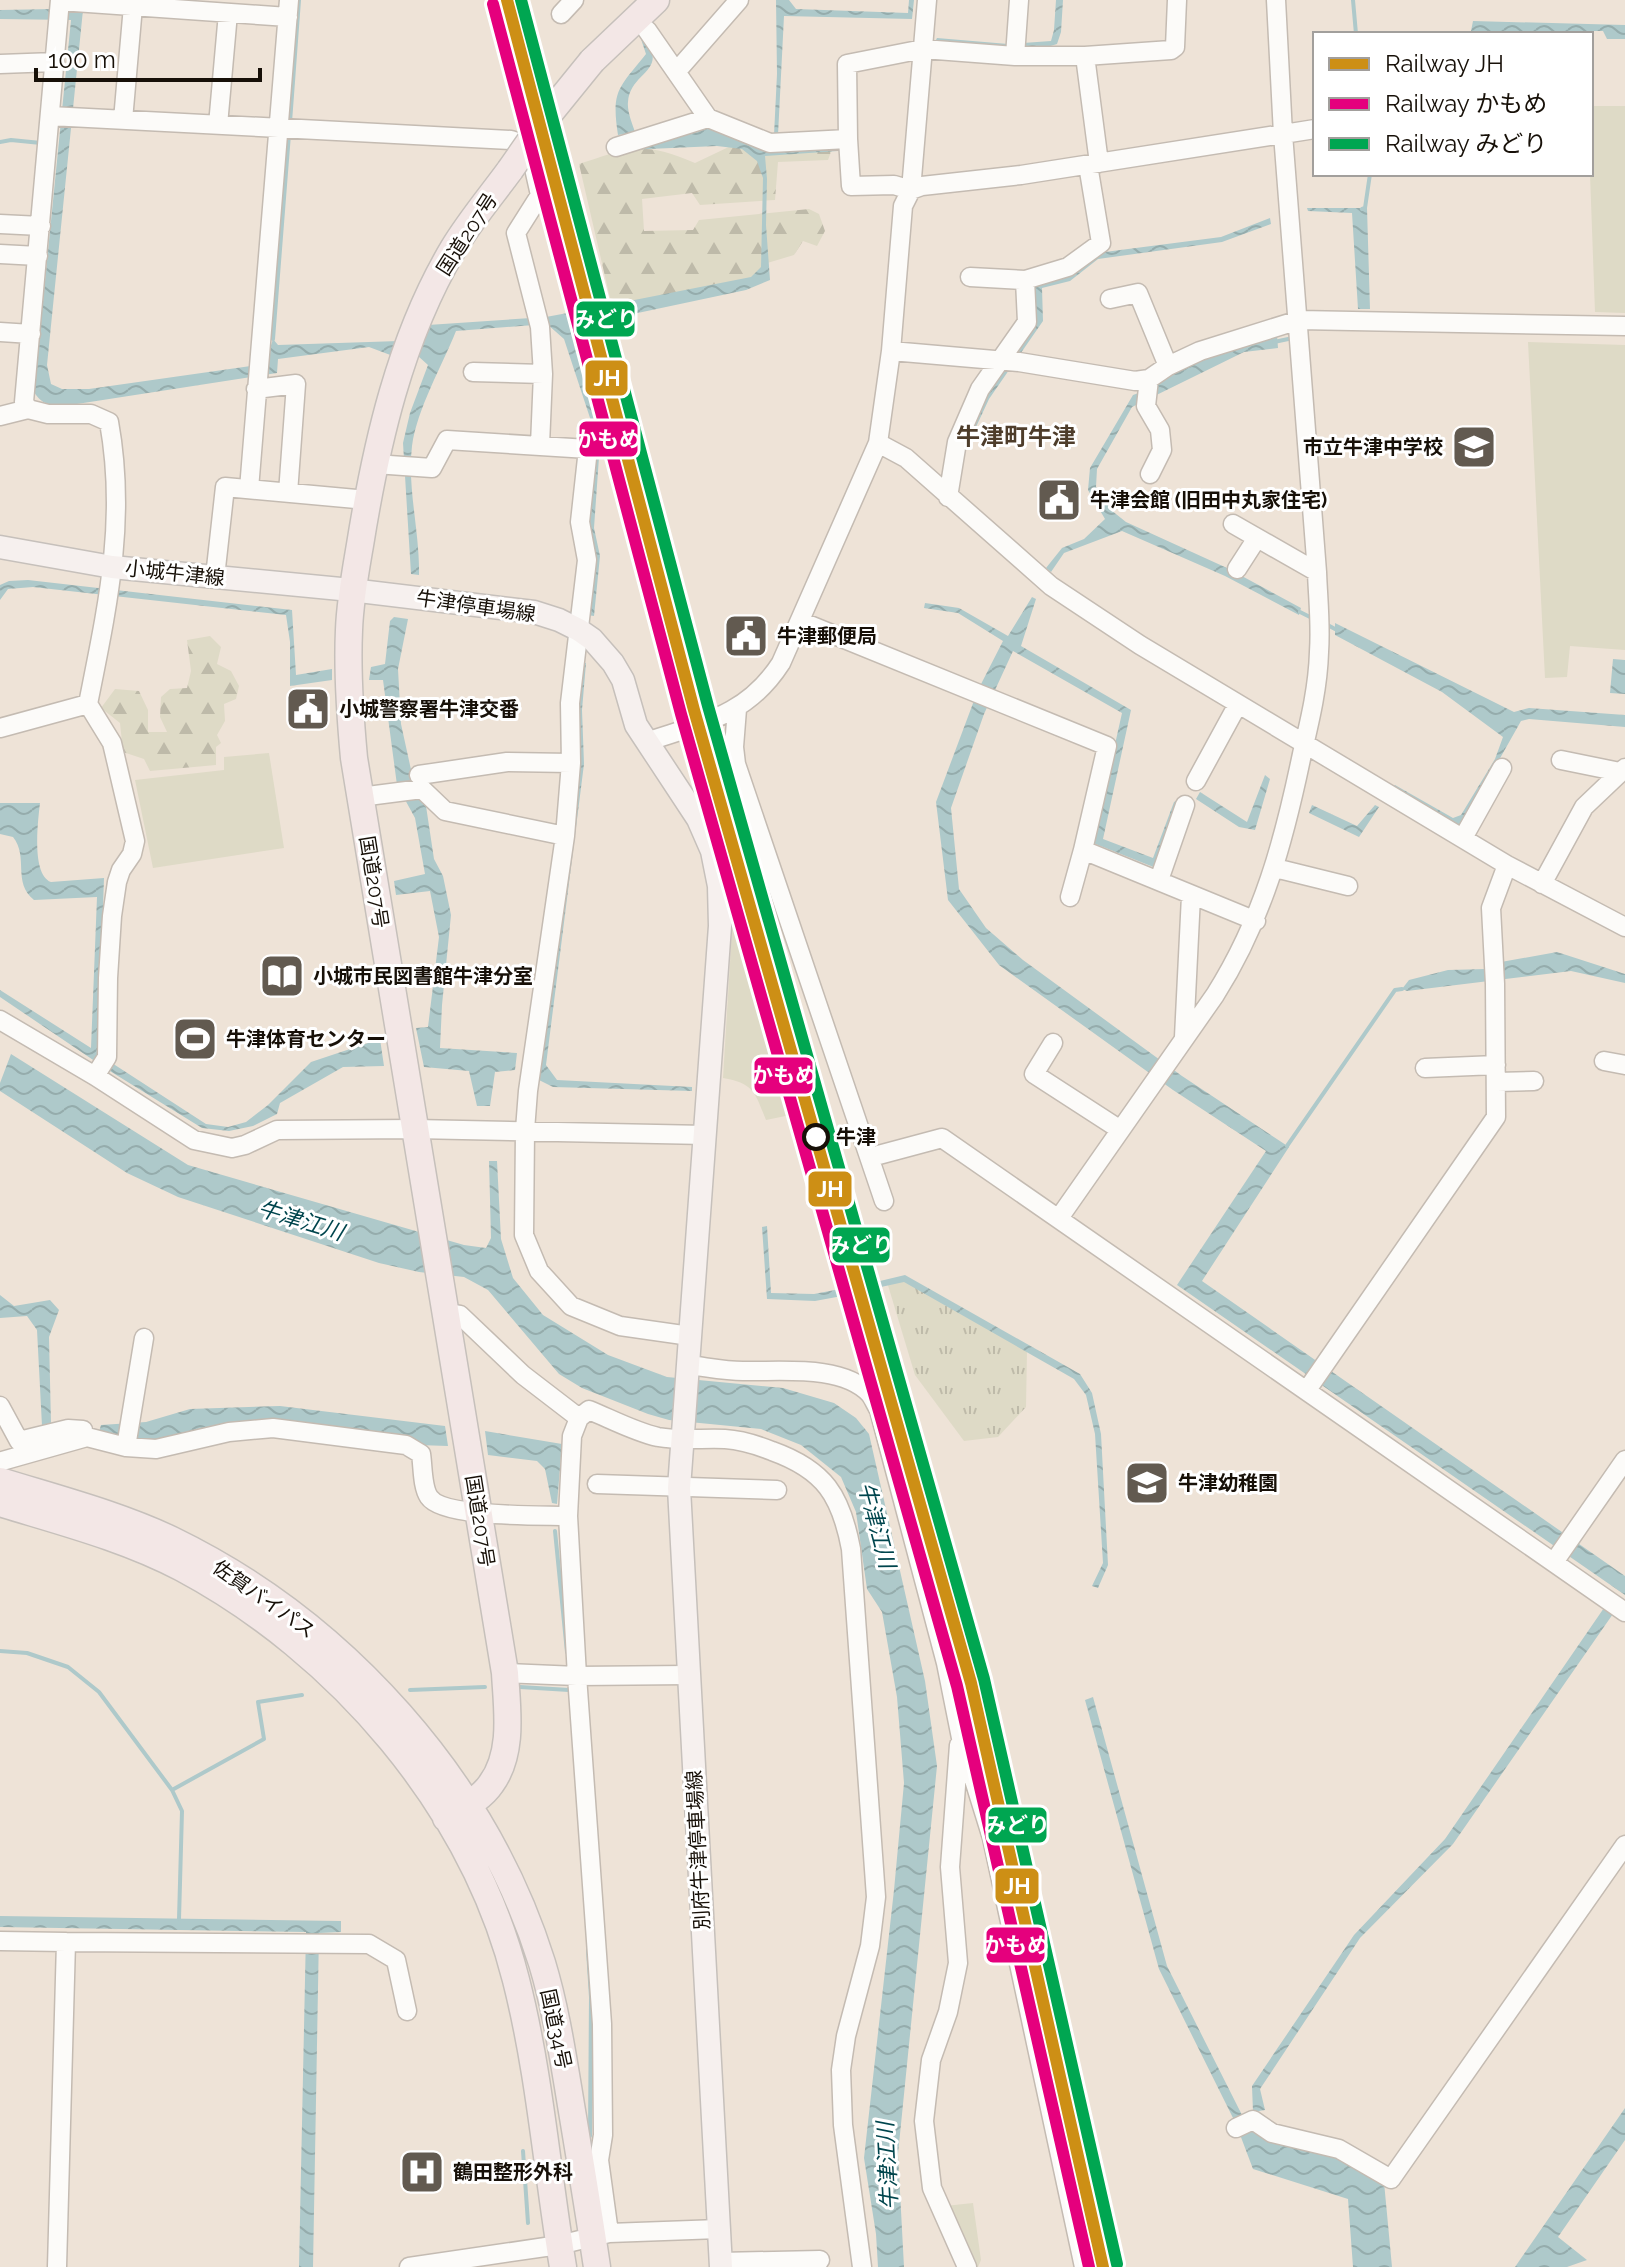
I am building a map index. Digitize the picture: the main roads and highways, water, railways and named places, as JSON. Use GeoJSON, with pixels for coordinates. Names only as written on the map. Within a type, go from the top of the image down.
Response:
{"type":"FeatureCollection","features":[{"type":"Feature","properties":{"kind":"highway","name":"国道207号"},"geometry":{"type":"LineString","coordinates":[[457,1811],[491,1784],[502,1760],[508,1733],[505,1673],[360,797],[349,689],[351,590],[375,464],[399,376],[423,306],[453,248],[549,114],[592,61],[656,0]]}},
{"type":"Feature","properties":{"kind":"highway","name":"佐賀バイパス"},"geometry":{"type":"LineString","coordinates":[[1,1482],[180,1567],[278,1628],[355,1701],[457,1811]]}},
{"type":"Feature","properties":{"kind":"highway","name":"国道34号"},"geometry":{"type":"LineString","coordinates":[[457,1811],[520,1904],[542,1962],[601,2236],[597,2267]]}},
{"type":"Feature","properties":{"kind":"highway","name":"国道34号"},"geometry":{"type":"LineString","coordinates":[[457,1811],[473,1867],[498,1920],[517,1981],[561,2256]]}},
{"type":"Feature","properties":{"kind":"main road","name":"小城牛津線"},"geometry":{"type":"LineString","coordinates":[[0,547],[111,584],[215,577],[351,590]]}},
{"type":"Feature","properties":{"kind":"main road","name":"牛津停車場線"},"geometry":{"type":"LineString","coordinates":[[351,590],[534,612],[559,620],[592,639],[623,680],[636,725],[698,819],[712,851],[719,886],[720,926],[687,1368]]}},
{"type":"Feature","properties":{"kind":"main road","name":"別府牛津停車場線"},"geometry":{"type":"LineString","coordinates":[[687,1368],[679,1488],[721,2264]]}},
{"type":"Feature","properties":{"kind":"water"},"geometry":{"type":"Polygon","coordinates":[[[84,0],[47,365],[51,384],[62,389],[89,389],[265,364],[273,339],[278,345],[399,341],[393,356],[369,347],[278,359],[277,373],[64,406],[40,400],[34,392],[71,20],[0,19],[0,10],[53,9],[84,0]]]}},
{"type":"Feature","properties":{"kind":"water"},"geometry":{"type":"Polygon","coordinates":[[[776,0],[789,0],[796,9],[908,13],[909,0],[914,0],[912,19],[784,16],[778,135],[774,135],[776,0]]]}},
{"type":"Feature","properties":{"kind":"water"},"geometry":{"type":"Polygon","coordinates":[[[1056,0],[1063,0],[1057,44],[1013,49],[936,40],[1008,44],[1051,41],[1056,0]]]}},
{"type":"Feature","properties":{"kind":"water"},"geometry":{"type":"Polygon","coordinates":[[[1473,21],[1625,25],[1625,39],[1607,39],[1603,31],[1471,31],[1473,21]]]}},
{"type":"Feature","properties":{"kind":"water"},"geometry":{"type":"Polygon","coordinates":[[[644,37],[653,58],[630,92],[628,109],[635,132],[618,135],[616,108],[619,90],[646,54],[641,39],[644,37]]]}},
{"type":"Feature","properties":{"kind":"water"},"geometry":{"type":"Polygon","coordinates":[[[705,128],[838,146],[838,151],[765,156],[770,280],[746,290],[633,314],[616,335],[609,305],[751,277],[761,267],[763,178],[757,161],[742,149],[717,146],[626,150],[705,128]]]}},
{"type":"Feature","properties":{"kind":"water"},"geometry":{"type":"Polygon","coordinates":[[[1307,208],[1367,208],[1370,309],[1358,309],[1352,213],[1308,211],[1307,208]]]}},
{"type":"Feature","properties":{"kind":"water"},"geometry":{"type":"Polygon","coordinates":[[[1270,218],[1271,224],[1222,242],[1098,259],[1070,281],[1042,288],[1043,321],[989,399],[969,442],[965,440],[983,398],[1035,320],[1035,285],[1097,253],[1221,237],[1270,218]]]}},
{"type":"Feature","properties":{"kind":"water"},"geometry":{"type":"Polygon","coordinates":[[[578,311],[584,346],[581,352],[601,429],[594,528],[600,556],[594,616],[587,615],[586,521],[592,424],[564,339],[547,324],[456,331],[424,403],[412,446],[411,478],[419,575],[411,574],[403,443],[410,413],[428,365],[418,356],[428,325],[546,317],[578,311]]]}},
{"type":"Feature","properties":{"kind":"water"},"geometry":{"type":"Polygon","coordinates":[[[1277,335],[1278,348],[1244,352],[1132,407],[1097,469],[1096,487],[1111,510],[1126,522],[1227,568],[1301,608],[1299,615],[1225,576],[1122,531],[1064,553],[1051,572],[1046,568],[1062,548],[1084,539],[1105,519],[1088,490],[1090,468],[1133,395],[1153,388],[1196,360],[1277,335]]]}},
{"type":"Feature","properties":{"kind":"water"},"geometry":{"type":"Polygon","coordinates":[[[28,580],[292,610],[296,675],[332,669],[332,680],[290,686],[290,642],[286,615],[33,587],[8,589],[0,600],[0,585],[28,580]]]}},
{"type":"Feature","properties":{"kind":"water"},"geometry":{"type":"Polygon","coordinates":[[[1032,597],[1036,599],[1021,646],[1131,710],[1103,839],[1153,858],[1174,802],[1179,799],[1156,868],[1093,843],[1122,713],[1013,651],[984,714],[951,808],[959,889],[986,928],[1023,960],[1182,1076],[1289,1147],[1202,1281],[1625,1576],[1625,1595],[1177,1285],[1266,1151],[1173,1090],[999,965],[948,900],[936,802],[978,690],[1003,641],[958,613],[924,608],[925,603],[959,608],[1008,636],[1032,597]]]}},
{"type":"Feature","properties":{"kind":"water"},"geometry":{"type":"Polygon","coordinates":[[[394,617],[408,619],[398,669],[401,724],[415,788],[426,806],[434,859],[443,876],[451,915],[440,1048],[517,1053],[515,1070],[495,1072],[490,1106],[477,1106],[469,1071],[424,1067],[416,1028],[428,1027],[439,937],[430,891],[396,895],[394,881],[425,874],[415,818],[397,785],[383,680],[369,680],[371,667],[385,664],[390,621],[394,617]]]}},
{"type":"Feature","properties":{"kind":"water"},"geometry":{"type":"Polygon","coordinates":[[[1335,623],[1514,712],[1529,708],[1625,715],[1625,727],[1529,719],[1521,721],[1463,824],[1455,827],[1391,788],[1395,785],[1453,818],[1461,815],[1495,759],[1503,737],[1442,692],[1335,635],[1335,623]]]}},
{"type":"Feature","properties":{"kind":"water"},"geometry":{"type":"Polygon","coordinates":[[[1613,659],[1625,660],[1625,694],[1610,693],[1613,659]]]}},
{"type":"Feature","properties":{"kind":"water"},"geometry":{"type":"Polygon","coordinates":[[[580,662],[586,663],[582,710],[584,764],[546,1065],[557,1080],[692,1087],[692,1091],[553,1087],[539,1080],[580,662]]]}},
{"type":"Feature","properties":{"kind":"water"},"geometry":{"type":"Polygon","coordinates":[[[1265,775],[1270,779],[1255,830],[1239,827],[1196,799],[1200,792],[1247,822],[1265,775]]]}},
{"type":"Feature","properties":{"kind":"water"},"geometry":{"type":"Polygon","coordinates":[[[0,803],[40,803],[38,858],[45,877],[51,882],[104,878],[98,1054],[206,1124],[228,1127],[246,1122],[268,1105],[311,1062],[380,1039],[384,1066],[343,1067],[280,1103],[277,1114],[253,1126],[229,1131],[202,1128],[105,1068],[0,997],[0,990],[91,1048],[97,897],[34,900],[24,885],[18,845],[13,837],[0,834],[0,803]]]}},
{"type":"Feature","properties":{"kind":"water"},"geometry":{"type":"Polygon","coordinates":[[[1312,805],[1357,826],[1375,805],[1379,807],[1359,837],[1309,813],[1312,805]]]}},
{"type":"Feature","properties":{"kind":"water"},"geometry":{"type":"Polygon","coordinates":[[[1557,952],[1625,974],[1625,983],[1571,971],[1407,991],[1402,989],[1409,980],[1448,970],[1486,969],[1501,962],[1557,952]]]}},
{"type":"Feature","properties":{"kind":"water","name":"牛津江川"},"geometry":{"type":"Polygon","coordinates":[[[11,1054],[188,1165],[464,1245],[486,1248],[491,1238],[489,1161],[497,1161],[501,1239],[513,1278],[543,1315],[608,1355],[667,1377],[783,1388],[834,1403],[856,1418],[869,1434],[925,1681],[937,1766],[898,2154],[904,2267],[878,2267],[864,2158],[904,1783],[897,1697],[882,1612],[867,1589],[856,1512],[841,1477],[801,1445],[761,1429],[669,1420],[582,1388],[559,1374],[488,1290],[464,1277],[379,1263],[178,1197],[127,1173],[0,1091],[11,1054]]]}},
{"type":"Feature","properties":{"kind":"water"},"geometry":{"type":"Polygon","coordinates":[[[767,1226],[771,1293],[814,1294],[840,1289],[842,1296],[815,1301],[767,1299],[762,1227],[767,1226]]]}},
{"type":"Feature","properties":{"kind":"water"},"geometry":{"type":"Polygon","coordinates":[[[905,1275],[1080,1374],[1092,1393],[1101,1434],[1108,1565],[1098,1588],[1092,1586],[1103,1563],[1095,1434],[1086,1395],[1074,1379],[904,1282],[881,1287],[880,1281],[905,1275]]]}},
{"type":"Feature","properties":{"kind":"water"},"geometry":{"type":"Polygon","coordinates":[[[0,1295],[14,1306],[50,1300],[59,1310],[49,1337],[51,1424],[47,1427],[42,1426],[37,1330],[27,1316],[0,1318],[0,1295]]]}},
{"type":"Feature","properties":{"kind":"water"},"geometry":{"type":"Polygon","coordinates":[[[280,1406],[445,1426],[448,1446],[418,1445],[405,1436],[265,1421],[201,1428],[154,1442],[114,1438],[99,1432],[101,1425],[146,1422],[190,1409],[280,1406]]]}},
{"type":"Feature","properties":{"kind":"water"},"geometry":{"type":"Polygon","coordinates":[[[485,1431],[562,1444],[557,1504],[552,1503],[545,1469],[537,1461],[488,1455],[485,1431]]]}},
{"type":"Feature","properties":{"kind":"water"},"geometry":{"type":"Polygon","coordinates":[[[1606,1605],[1615,1611],[1453,1844],[1360,1938],[1260,2089],[1265,2110],[1253,2112],[1252,2086],[1354,1935],[1445,1839],[1606,1605]]]}},
{"type":"Feature","properties":{"kind":"water"},"geometry":{"type":"Polygon","coordinates":[[[1093,1697],[1167,1966],[1244,2119],[1257,2135],[1336,2154],[1384,2182],[1392,2267],[1353,2267],[1348,2199],[1253,2169],[1236,2124],[1159,1969],[1085,1700],[1093,1697]]]}},
{"type":"Feature","properties":{"kind":"water"},"geometry":{"type":"Polygon","coordinates":[[[0,1916],[341,1921],[341,1932],[319,1933],[313,2267],[299,2267],[306,1932],[0,1927],[0,1916]]]}},
{"type":"Feature","properties":{"kind":"water"},"geometry":{"type":"Polygon","coordinates":[[[1625,2108],[1625,2140],[1558,2237],[1587,2260],[1567,2267],[1515,2267],[1625,2108]]]}},
{"type":"Feature","properties":{"kind":"waterway"},"geometry":{"type":"LineString","coordinates":[[290,122],[299,0]]}},
{"type":"Feature","properties":{"kind":"waterway"},"geometry":{"type":"LineString","coordinates":[[1353,0],[1356,32]]}},
{"type":"Feature","properties":{"kind":"waterway"},"geometry":{"type":"LineString","coordinates":[[273,339],[289,134]]}},
{"type":"Feature","properties":{"kind":"waterway"},"geometry":{"type":"LineString","coordinates":[[0,142],[41,143]]}},
{"type":"Feature","properties":{"kind":"waterway"},"geometry":{"type":"LineString","coordinates":[[1362,209],[1365,208],[1370,176]]}},
{"type":"Feature","properties":{"kind":"waterway"},"geometry":{"type":"LineString","coordinates":[[1274,342],[1293,338]]}},
{"type":"Feature","properties":{"kind":"waterway"},"geometry":{"type":"LineString","coordinates":[[1300,612],[1312,618]]}},
{"type":"Feature","properties":{"kind":"waterway"},"geometry":{"type":"LineString","coordinates":[[1324,623],[1335,629]]}},
{"type":"Feature","properties":{"kind":"waterway"},"geometry":{"type":"LineString","coordinates":[[1287,1146],[1395,990],[1402,989]]}},
{"type":"Feature","properties":{"kind":"waterway"},"geometry":{"type":"LineString","coordinates":[[555,1531],[567,1652]]}},
{"type":"Feature","properties":{"kind":"waterway"},"geometry":{"type":"LineString","coordinates":[[0,1651],[27,1653],[68,1667],[99,1692],[172,1790],[182,1811],[179,1919]]}},
{"type":"Feature","properties":{"kind":"waterway"},"geometry":{"type":"LineString","coordinates":[[410,1690],[485,1687]]}},
{"type":"Feature","properties":{"kind":"waterway"},"geometry":{"type":"LineString","coordinates":[[520,1687],[569,1690]]}},
{"type":"Feature","properties":{"kind":"waterway"},"geometry":{"type":"LineString","coordinates":[[172,1790],[264,1739],[258,1702],[302,1695]]}},
{"type":"Feature","properties":{"kind":"waterway"},"geometry":{"type":"LineString","coordinates":[[588,1950],[591,1997],[590,2136]]}},
{"type":"Feature","properties":{"kind":"waterway"},"geometry":{"type":"LineString","coordinates":[[523,2151],[528,2223]]}},
{"type":"Feature","properties":{"kind":"rail line","name":"JH"},"geometry":{"type":"LineString","coordinates":[[507,0],[694,710],[971,1683],[1103,2267]]}},
{"type":"Feature","properties":{"kind":"rail line","name":"みどり"},"geometry":{"type":"LineString","coordinates":[[521,0],[708,706],[984,1679],[1117,2264]]}},
{"type":"Feature","properties":{"kind":"rail line","name":"かもめ"},"geometry":{"type":"LineString","coordinates":[[493,4],[681,714],[957,1686],[1089,2267]]}},
{"type":"Feature","properties":{"kind":"place","name":"市立牛津中学校"},"geometry":{"type":"Point","coordinates":[1474,447]}},
{"type":"Feature","properties":{"kind":"place","name":"牛津会館 (旧田中丸家住宅)"},"geometry":{"type":"Point","coordinates":[1059,500]}},
{"type":"Feature","properties":{"kind":"place","name":"牛津郵便局"},"geometry":{"type":"Point","coordinates":[746,636]}},
{"type":"Feature","properties":{"kind":"place","name":"小城警察署牛津交番"},"geometry":{"type":"Point","coordinates":[308,709]}},
{"type":"Feature","properties":{"kind":"place","name":"小城市民図書館牛津分室"},"geometry":{"type":"Point","coordinates":[282,976]}},
{"type":"Feature","properties":{"kind":"place","name":"牛津体育センター"},"geometry":{"type":"Point","coordinates":[195,1039]}},
{"type":"Feature","properties":{"kind":"place","name":"牛津"},"geometry":{"type":"Point","coordinates":[816,1137]}},
{"type":"Feature","properties":{"kind":"place","name":"牛津幼稚園"},"geometry":{"type":"Point","coordinates":[1147,1483]}},
{"type":"Feature","properties":{"kind":"place","name":"鶴田整形外科"},"geometry":{"type":"Point","coordinates":[422,2172]}},
{"type":"Feature","properties":{"kind":"district","name":"牛津町牛津"},"geometry":{"type":"Point","coordinates":[1016,436]}}]}
